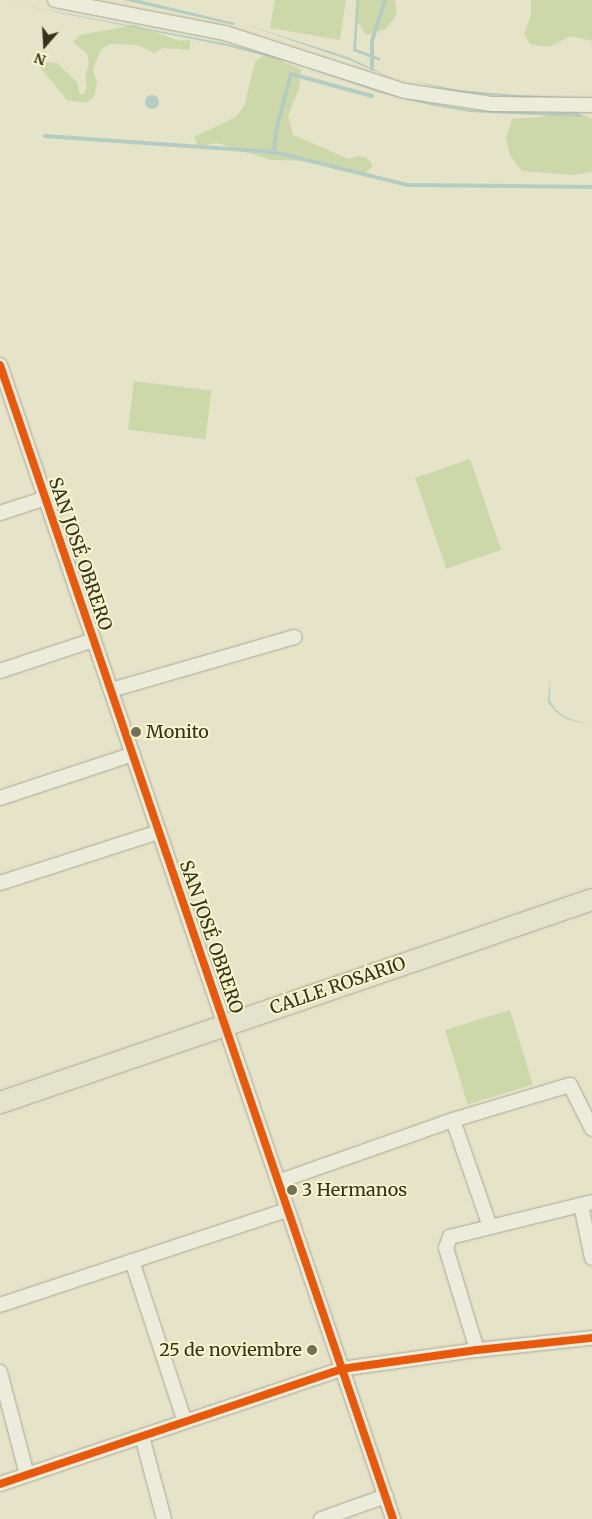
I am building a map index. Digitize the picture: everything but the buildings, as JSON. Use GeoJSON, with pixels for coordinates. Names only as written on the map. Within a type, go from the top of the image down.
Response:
{"type":"FeatureCollection","features":[{"type":"Feature","properties":{"kind":"main road","name":"CALLE ROSARIO"},"geometry":{"type":"LineString","coordinates":[[0,1102],[592,899]]}},
{"type":"Feature","properties":{"kind":"street"},"geometry":{"type":"LineString","coordinates":[[55,0],[225,33],[362,80],[433,97],[492,104],[592,105]]}},
{"type":"Feature","properties":{"kind":"street","name":"SAN JOSÉ OBRERO"},"geometry":{"type":"LineString","coordinates":[[0,365],[280,1181],[287,1210],[393,1519]]}},
{"type":"Feature","properties":{"kind":"street"},"geometry":{"type":"LineString","coordinates":[[0,513],[46,498]]}},
{"type":"Feature","properties":{"kind":"street"},"geometry":{"type":"LineString","coordinates":[[111,690],[294,637]]}},
{"type":"Feature","properties":{"kind":"street"},"geometry":{"type":"LineString","coordinates":[[0,671],[94,640]]}},
{"type":"Feature","properties":{"kind":"street"},"geometry":{"type":"LineString","coordinates":[[0,798],[133,754]]}},
{"type":"Feature","properties":{"kind":"street"},"geometry":{"type":"LineString","coordinates":[[0,883],[159,832]]}},
{"type":"Feature","properties":{"kind":"street"},"geometry":{"type":"LineString","coordinates":[[280,1181],[453,1120],[570,1085],[592,1129]]}},
{"type":"Feature","properties":{"kind":"street"},"geometry":{"type":"LineString","coordinates":[[453,1120],[490,1228]]}},
{"type":"Feature","properties":{"kind":"street"},"geometry":{"type":"LineString","coordinates":[[477,1350],[446,1248],[455,1235],[587,1203],[592,1258]]}},
{"type":"Feature","properties":{"kind":"street"},"geometry":{"type":"LineString","coordinates":[[0,1305],[287,1210]]}},
{"type":"Feature","properties":{"kind":"street"},"geometry":{"type":"LineString","coordinates":[[132,1261],[185,1422]]}},
{"type":"Feature","properties":{"kind":"street"},"geometry":{"type":"LineString","coordinates":[[0,1484],[341,1369],[477,1350],[592,1338]]}},
{"type":"Feature","properties":{"kind":"street"},"geometry":{"type":"LineString","coordinates":[[0,1372],[28,1475]]}},
{"type":"Feature","properties":{"kind":"street"},"geometry":{"type":"LineString","coordinates":[[142,1436],[164,1519]]}},
{"type":"Feature","properties":{"kind":"street"},"geometry":{"type":"LineString","coordinates":[[321,1519],[386,1496]]}},
{"type":"Feature","properties":{"kind":"green space"},"geometry":{"type":"Polygon","coordinates":[[[275,0],[346,0],[340,40],[270,28],[275,0]]]}},
{"type":"Feature","properties":{"kind":"green space"},"geometry":{"type":"Polygon","coordinates":[[[356,0],[395,0],[397,14],[386,29],[366,35],[355,18],[356,0]]]}},
{"type":"Feature","properties":{"kind":"green space"},"geometry":{"type":"Polygon","coordinates":[[[531,0],[592,0],[592,41],[571,36],[549,47],[530,44],[524,34],[531,14],[531,0]]]}},
{"type":"Feature","properties":{"kind":"green space"},"geometry":{"type":"Polygon","coordinates":[[[134,25],[180,41],[190,40],[190,50],[163,48],[154,53],[137,45],[109,44],[101,50],[93,69],[97,83],[94,97],[86,103],[67,100],[39,66],[42,62],[57,63],[78,83],[79,93],[83,95],[87,87],[85,78],[89,63],[87,54],[73,42],[80,35],[134,25]]]}},
{"type":"Feature","properties":{"kind":"green space"},"geometry":{"type":"Polygon","coordinates":[[[263,56],[273,57],[301,70],[299,89],[288,116],[293,135],[349,159],[358,156],[367,158],[373,166],[365,173],[310,161],[271,160],[217,143],[198,146],[194,137],[234,118],[244,107],[255,62],[263,56]]]}},
{"type":"Feature","properties":{"kind":"green space"},"geometry":{"type":"Polygon","coordinates":[[[570,109],[592,119],[592,172],[572,175],[522,171],[510,156],[506,138],[512,119],[541,117],[570,109]]]}},
{"type":"Feature","properties":{"kind":"green space"},"geometry":{"type":"Polygon","coordinates":[[[134,381],[211,391],[205,439],[128,430],[134,381]]]}},
{"type":"Feature","properties":{"kind":"green space"},"geometry":{"type":"Polygon","coordinates":[[[470,459],[501,550],[446,569],[415,478],[470,459]]]}},
{"type":"Feature","properties":{"kind":"green space"},"geometry":{"type":"Polygon","coordinates":[[[510,1010],[533,1085],[468,1104],[445,1030],[510,1010]]]}},
{"type":"Feature","properties":{"kind":"shaded area"},"geometry":{"type":"Polygon","coordinates":[[[123,0],[139,0],[235,23],[234,25],[123,0]]]}},
{"type":"Feature","properties":{"kind":"shaded area"},"geometry":{"type":"Polygon","coordinates":[[[357,0],[359,0],[356,49],[380,58],[380,61],[353,51],[357,0]]]}},
{"type":"Feature","properties":{"kind":"shaded area"},"geometry":{"type":"Polygon","coordinates":[[[0,1],[228,44],[308,65],[379,91],[430,103],[470,110],[581,114],[581,117],[470,112],[430,105],[378,92],[307,67],[227,46],[0,1]]]}},
{"type":"Feature","properties":{"kind":"shaded area"},"geometry":{"type":"Polygon","coordinates":[[[240,23],[348,57],[396,80],[349,60],[240,23]]]}},
{"type":"Feature","properties":{"kind":"shaded area"},"geometry":{"type":"Polygon","coordinates":[[[414,81],[457,90],[515,95],[591,98],[515,97],[456,92],[414,81]]]}},
{"type":"Feature","properties":{"kind":"shaded area"},"geometry":{"type":"Polygon","coordinates":[[[149,95],[155,95],[159,102],[155,109],[149,109],[145,105],[145,99],[149,95]]]}},
{"type":"Feature","properties":{"kind":"shaded area"},"geometry":{"type":"Polygon","coordinates":[[[550,677],[550,701],[556,710],[567,718],[592,725],[566,719],[555,711],[548,702],[550,677]]]}},
{"type":"Feature","properties":{"kind":"waterway"},"geometry":{"type":"LineString","coordinates":[[372,69],[372,41],[385,0]]}},
{"type":"Feature","properties":{"kind":"waterway"},"geometry":{"type":"LineString","coordinates":[[274,152],[276,130],[291,74],[372,96]]}},
{"type":"Feature","properties":{"kind":"waterway"},"geometry":{"type":"LineString","coordinates":[[45,136],[274,152],[407,185],[592,187]]}},
{"type":"Feature","properties":{"kind":"cycle path"},"geometry":{"type":"LineString","coordinates":[[0,365],[393,1519]]}},
{"type":"Feature","properties":{"kind":"cycle path"},"geometry":{"type":"LineString","coordinates":[[0,1484],[341,1369],[477,1350],[592,1338]]}},
{"type":"Feature","properties":{"kind":"place","name":"Monito"},"geometry":{"type":"Point","coordinates":[136,732]}},
{"type":"Feature","properties":{"kind":"place","name":"3 Hermanos"},"geometry":{"type":"Point","coordinates":[292,1190]}},
{"type":"Feature","properties":{"kind":"place","name":"25 de noviembre"},"geometry":{"type":"Point","coordinates":[312,1350]}}]}
